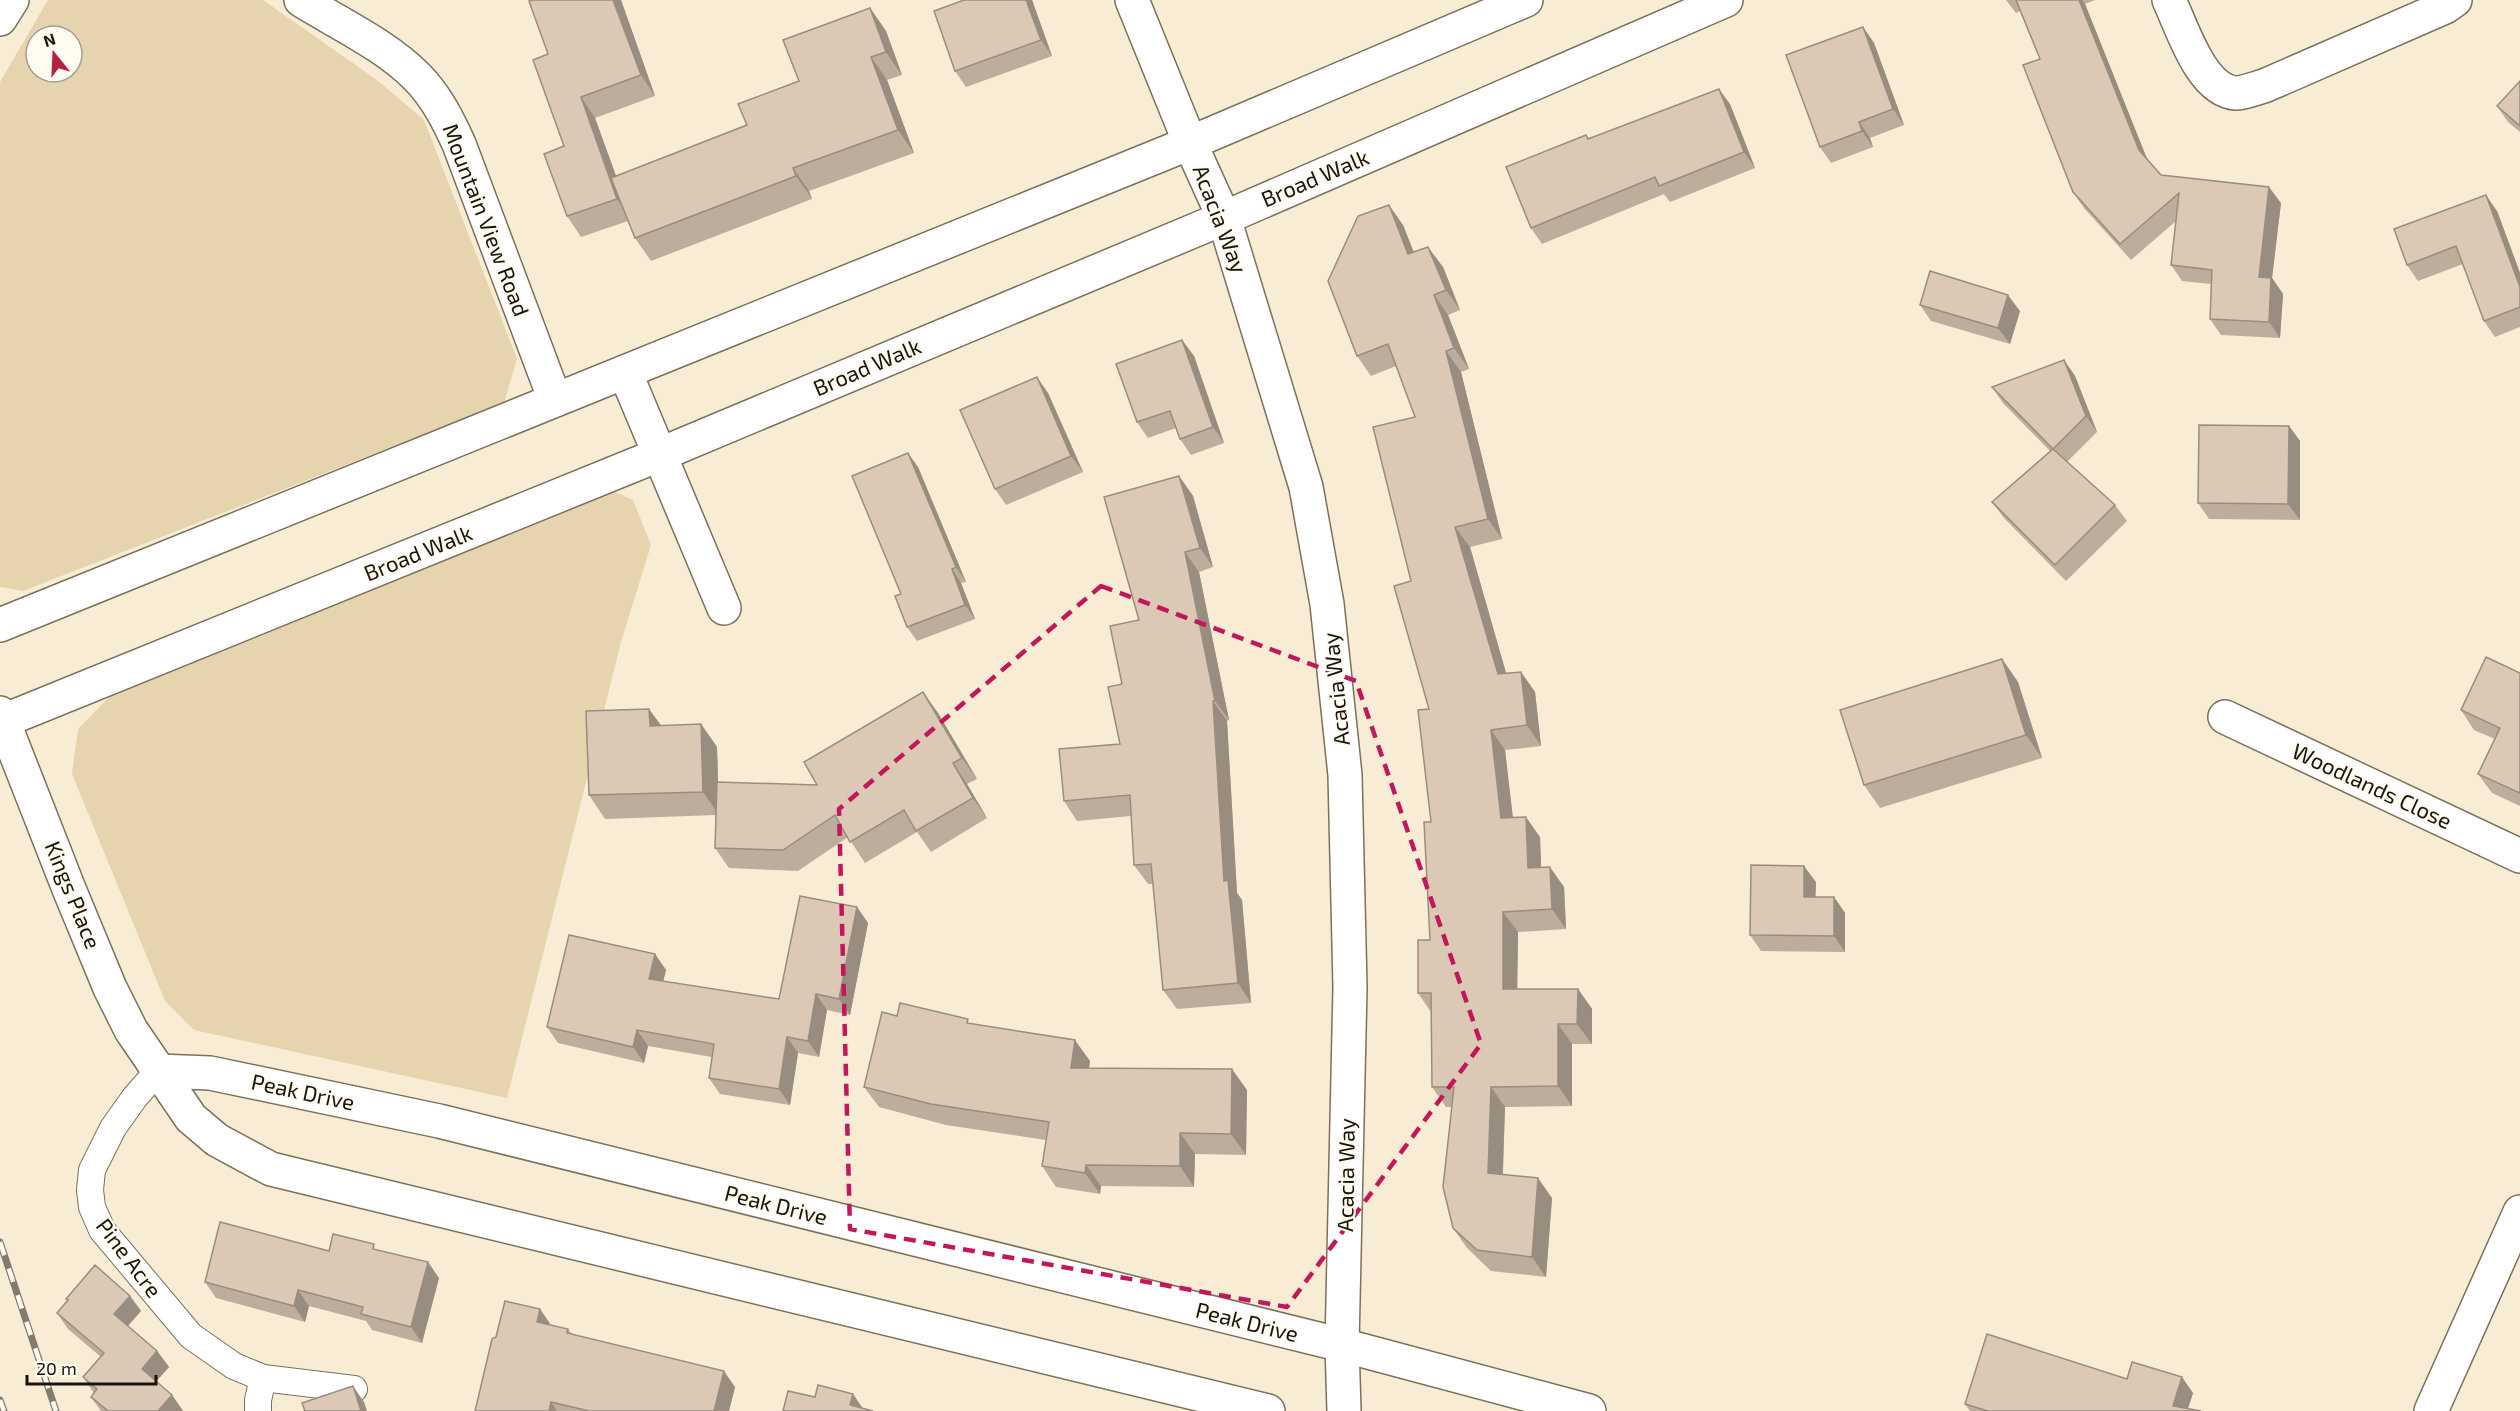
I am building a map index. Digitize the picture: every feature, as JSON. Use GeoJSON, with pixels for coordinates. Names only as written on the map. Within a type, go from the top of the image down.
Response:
{"type":"FeatureCollection","features":[{"type":"Feature","properties":{"kind":"street"},"geometry":{"type":"LineString","coordinates":[[0,19],[12,0]]}},
{"type":"Feature","properties":{"kind":"street","name":"Mountain View Road"},"geometry":{"type":"LineString","coordinates":[[301,0],[387,53],[417,77],[443,109],[459,144],[555,400]]}},
{"type":"Feature","properties":{"kind":"street","name":"Acacia Way"},"geometry":{"type":"LineString","coordinates":[[1132,0],[1190,143],[1224,218],[1306,487],[1328,616],[1345,775],[1350,987],[1342,1345],[1344,1411]]}},
{"type":"Feature","properties":{"kind":"street"},"geometry":{"type":"LineString","coordinates":[[0,625],[1190,143],[1526,0]]}},
{"type":"Feature","properties":{"kind":"street","name":"Broad Walk"},"geometry":{"type":"LineString","coordinates":[[2,717],[661,454],[1224,218],[1726,0]]}},
{"type":"Feature","properties":{"kind":"street"},"geometry":{"type":"LineString","coordinates":[[2169,0],[2199,65],[2215,85],[2236,93],[2264,86],[2445,7],[2455,0]]}},
{"type":"Feature","properties":{"kind":"street"},"geometry":{"type":"LineString","coordinates":[[625,372],[724,608]]}},
{"type":"Feature","properties":{"kind":"street","name":"Kings Place"},"geometry":{"type":"LineString","coordinates":[[2,717],[110,988],[131,1030],[158,1071]]}},
{"type":"Feature","properties":{"kind":"street","name":"Woodlands Close"},"geometry":{"type":"LineString","coordinates":[[2225,717],[2520,856]]}},
{"type":"Feature","properties":{"kind":"street"},"geometry":{"type":"LineString","coordinates":[[158,1071],[191,1118],[208,1133],[271,1169],[1268,1411]]}},
{"type":"Feature","properties":{"kind":"street","name":"Peak Drive"},"geometry":{"type":"LineString","coordinates":[[158,1071],[210,1073],[439,1121],[1342,1345],[1589,1411]]}},
{"type":"Feature","properties":{"kind":"street"},"geometry":{"type":"LineString","coordinates":[[2431,1411],[2520,1212]]}},
{"type":"Feature","properties":{"kind":"lane","name":"Pine Acre"},"geometry":{"type":"LineString","coordinates":[[158,1071],[135,1097],[113,1128],[92,1170],[90,1190],[92,1207],[102,1230],[191,1336],[234,1366],[263,1378],[354,1389]]}},
{"type":"Feature","properties":{"kind":"lane"},"geometry":{"type":"LineString","coordinates":[[258,1411],[263,1378]]}},
{"type":"Feature","properties":{"kind":"highlighted area"},"geometry":{"type":"Polygon","coordinates":[[[1101,586],[1356,681],[1481,1044],[1287,1307],[850,1229],[839,809],[1101,586]]]}},
{"type":"Feature","properties":{"kind":"shaded area"},"geometry":{"type":"Polygon","coordinates":[[[48,0],[263,0],[377,80],[424,120],[517,359],[504,403],[23,591],[0,587],[0,82],[24,41],[24,84],[84,84],[84,24],[34,24],[48,0]]]}},
{"type":"Feature","properties":{"kind":"shaded area"},"geometry":{"type":"Polygon","coordinates":[[[610,490],[633,500],[651,545],[621,642],[507,1098],[194,1030],[165,1001],[72,774],[78,729],[110,696],[610,490]]]}},
{"type":"Feature","properties":{"kind":"building"},"geometry":{"type":"Polygon","coordinates":[[[613,0],[641,75],[581,97],[617,199],[567,216],[544,154],[564,146],[533,60],[548,54],[529,1],[613,0]]]}},
{"type":"Feature","properties":{"kind":"building"},"geometry":{"type":"Polygon","coordinates":[[[964,0],[1026,0],[1041,40],[955,71],[934,11],[964,0]]]}},
{"type":"Feature","properties":{"kind":"building"},"geometry":{"type":"Polygon","coordinates":[[[2016,0],[2079,0],[2139,150],[2161,175],[2269,187],[2259,277],[2271,278],[2269,322],[2210,319],[2212,270],[2171,265],[2179,193],[2120,244],[2073,192],[2023,65],[2040,59],[2016,0]]]}},
{"type":"Feature","properties":{"kind":"building"},"geometry":{"type":"Polygon","coordinates":[[[870,8],[886,52],[871,57],[898,130],[793,168],[796,176],[635,238],[611,178],[747,125],[738,104],[799,81],[783,40],[870,8]]]}},
{"type":"Feature","properties":{"kind":"building"},"geometry":{"type":"Polygon","coordinates":[[[1863,27],[1893,109],[1859,122],[1862,131],[1820,147],[1786,55],[1863,27]]]}},
{"type":"Feature","properties":{"kind":"building"},"geometry":{"type":"Polygon","coordinates":[[[2520,81],[2520,126],[2497,106],[2520,81]]]}},
{"type":"Feature","properties":{"kind":"building"},"geometry":{"type":"Polygon","coordinates":[[[1719,89],[1744,152],[1659,186],[1655,177],[1531,228],[1506,167],[1586,135],[1588,139],[1719,89]]]}},
{"type":"Feature","properties":{"kind":"building"},"geometry":{"type":"Polygon","coordinates":[[[2486,195],[2520,287],[2520,307],[2484,321],[2456,246],[2407,265],[2394,229],[2486,195]]]}},
{"type":"Feature","properties":{"kind":"building"},"geometry":{"type":"Polygon","coordinates":[[[1389,205],[1408,254],[1428,247],[1446,290],[1434,295],[1454,348],[1446,351],[1488,519],[1455,527],[1498,674],[1521,672],[1527,725],[1491,730],[1501,818],[1526,817],[1528,868],[1550,867],[1552,909],[1503,912],[1503,989],[1578,989],[1577,1024],[1558,1024],[1558,1086],[1491,1087],[1488,1173],[1538,1178],[1532,1257],[1477,1250],[1453,1228],[1443,1187],[1454,1087],[1432,1087],[1431,993],[1418,993],[1418,940],[1430,940],[1424,822],[1431,822],[1418,710],[1429,709],[1394,586],[1411,581],[1373,427],[1415,417],[1388,344],[1357,356],[1328,281],[1358,216],[1389,205]]]}},
{"type":"Feature","properties":{"kind":"building"},"geometry":{"type":"Polygon","coordinates":[[[1930,271],[2008,295],[1998,328],[1920,305],[1930,271]]]}},
{"type":"Feature","properties":{"kind":"building"},"geometry":{"type":"Polygon","coordinates":[[[1182,340],[1213,427],[1180,439],[1170,411],[1137,422],[1116,364],[1182,340]]]}},
{"type":"Feature","properties":{"kind":"building"},"geometry":{"type":"Polygon","coordinates":[[[2064,360],[2086,416],[2053,449],[1992,387],[2064,360]]]}},
{"type":"Feature","properties":{"kind":"building"},"geometry":{"type":"Polygon","coordinates":[[[1037,377],[1071,456],[995,489],[960,410],[1037,377]]]}},
{"type":"Feature","properties":{"kind":"building"},"geometry":{"type":"Polygon","coordinates":[[[2199,425],[2289,426],[2288,504],[2198,503],[2199,425]]]}},
{"type":"Feature","properties":{"kind":"building"},"geometry":{"type":"Polygon","coordinates":[[[2053,449],[2115,505],[2055,565],[1992,502],[2053,449]]]}},
{"type":"Feature","properties":{"kind":"building"},"geometry":{"type":"Polygon","coordinates":[[[908,453],[956,567],[952,569],[965,605],[907,627],[895,596],[901,594],[852,476],[908,453]]]}},
{"type":"Feature","properties":{"kind":"building"},"geometry":{"type":"Polygon","coordinates":[[[1179,476],[1200,548],[1185,552],[1215,701],[1213,701],[1224,881],[1228,880],[1238,983],[1163,990],[1151,864],[1134,865],[1130,795],[1064,801],[1059,749],[1120,744],[1108,687],[1122,684],[1110,626],[1139,620],[1104,497],[1179,476]]]}},
{"type":"Feature","properties":{"kind":"building"},"geometry":{"type":"Polygon","coordinates":[[[2486,657],[2520,673],[2520,793],[2478,774],[2500,728],[2461,710],[2486,657]]]}},
{"type":"Feature","properties":{"kind":"building"},"geometry":{"type":"Polygon","coordinates":[[[2002,659],[2026,735],[1864,785],[1840,710],[2002,659]]]}},
{"type":"Feature","properties":{"kind":"building"},"geometry":{"type":"Polygon","coordinates":[[[923,692],[962,758],[953,763],[973,798],[916,831],[904,810],[850,842],[835,815],[783,850],[715,848],[717,782],[817,785],[804,762],[923,692]]]}},
{"type":"Feature","properties":{"kind":"building"},"geometry":{"type":"Polygon","coordinates":[[[649,709],[650,726],[701,724],[703,792],[589,795],[586,711],[649,709]]]}},
{"type":"Feature","properties":{"kind":"building"},"geometry":{"type":"Polygon","coordinates":[[[1751,865],[1804,866],[1804,897],[1834,897],[1834,936],[1750,935],[1751,865]]]}},
{"type":"Feature","properties":{"kind":"building"},"geometry":{"type":"Polygon","coordinates":[[[800,896],[857,907],[839,999],[816,994],[808,1041],[787,1037],[779,1089],[709,1078],[714,1044],[637,1030],[633,1047],[547,1027],[569,935],[655,954],[649,979],[779,999],[800,896]]]}},
{"type":"Feature","properties":{"kind":"building"},"geometry":{"type":"Polygon","coordinates":[[[900,1003],[968,1019],[967,1023],[1075,1040],[1071,1068],[1232,1069],[1231,1134],[1180,1133],[1180,1166],[1086,1165],[1085,1173],[1042,1166],[1049,1122],[931,1104],[864,1087],[882,1012],[897,1016],[900,1003]]]}},
{"type":"Feature","properties":{"kind":"building"},"geometry":{"type":"Polygon","coordinates":[[[220,1222],[329,1251],[333,1234],[374,1244],[373,1249],[428,1262],[411,1327],[361,1314],[363,1307],[298,1290],[294,1306],[205,1282],[220,1222]]]}},
{"type":"Feature","properties":{"kind":"building"},"geometry":{"type":"Polygon","coordinates":[[[95,1265],[130,1296],[114,1314],[157,1351],[142,1369],[172,1395],[158,1411],[106,1411],[91,1397],[97,1389],[83,1377],[104,1353],[57,1313],[95,1265]]]}},
{"type":"Feature","properties":{"kind":"building"},"geometry":{"type":"Polygon","coordinates":[[[505,1301],[540,1309],[537,1322],[568,1329],[567,1333],[724,1371],[714,1411],[589,1411],[551,1402],[549,1411],[475,1411],[492,1339],[496,1337],[505,1301]]]}},
{"type":"Feature","properties":{"kind":"building"},"geometry":{"type":"Polygon","coordinates":[[[1987,1334],[2127,1379],[2132,1362],[2182,1377],[2173,1406],[2201,1411],[1988,1411],[1965,1404],[1987,1334]]]}},
{"type":"Feature","properties":{"kind":"building"},"geometry":{"type":"Polygon","coordinates":[[[818,1385],[853,1394],[850,1405],[873,1411],[783,1411],[788,1391],[815,1397],[818,1385]]]}},
{"type":"Feature","properties":{"kind":"building"},"geometry":{"type":"Polygon","coordinates":[[[353,1386],[361,1411],[305,1411],[302,1403],[353,1386]]]}},
{"type":"Feature","properties":{"kind":"railway"},"geometry":{"type":"LineString","coordinates":[[0,1242],[56,1411]]}},
{"type":"Feature","properties":{"kind":"railway"},"geometry":{"type":"LineString","coordinates":[[0,1400],[4,1411]]}}]}
